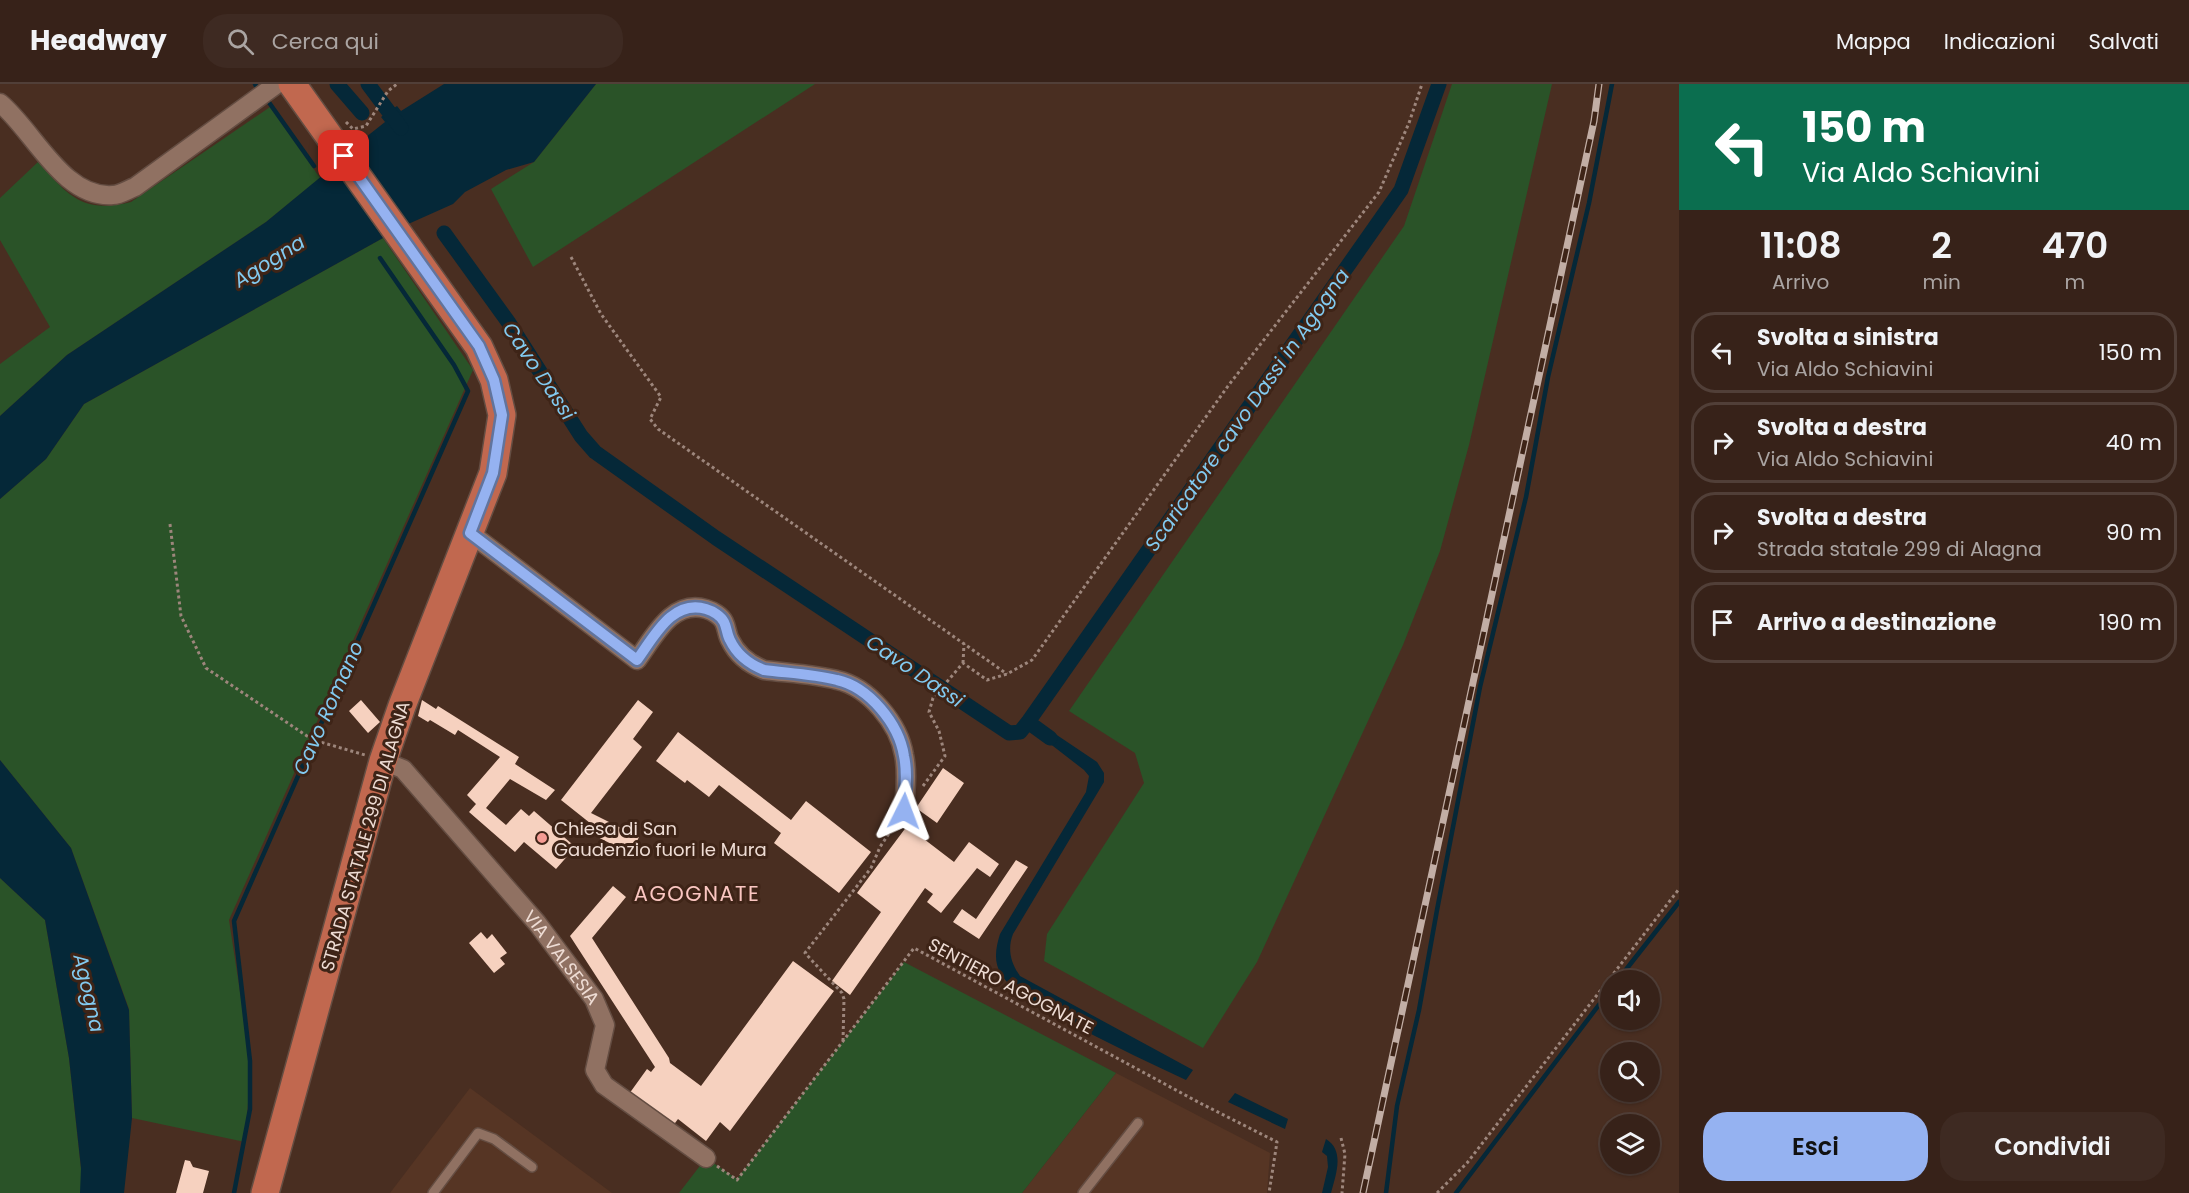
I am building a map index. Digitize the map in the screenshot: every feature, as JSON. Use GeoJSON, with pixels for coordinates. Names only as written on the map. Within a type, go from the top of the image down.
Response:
{"type":"FeatureCollection","features":[{"type":"Feature","properties":{"kind":"main road","name":"STRADA STATALE 299 DI ALAGNA"},"geometry":{"type":"LineString","coordinates":[[265,1193],[383,761],[402,706],[493,473],[502,415],[494,380],[479,346],[292,84]]}},
{"type":"Feature","properties":{"kind":"street"},"geometry":{"type":"LineString","coordinates":[[0,103],[11,112],[60,172],[76,185],[95,193],[115,195],[135,187],[277,84]]}},
{"type":"Feature","properties":{"kind":"street"},"geometry":{"type":"LineString","coordinates":[[470,533],[637,660],[668,619],[683,608],[697,606],[713,611],[723,620],[729,639],[736,650],[754,666],[764,670],[837,680],[854,686],[884,713],[893,726],[904,752],[906,771],[904,811]]}},
{"type":"Feature","properties":{"kind":"street","name":"VIA VALSESIA"},"geometry":{"type":"LineString","coordinates":[[383,761],[403,769],[537,923],[594,999],[605,1025],[595,1070],[604,1085],[706,1158]]}},
{"type":"Feature","properties":{"kind":"lane"},"geometry":{"type":"LineString","coordinates":[[1083,1193],[1138,1123]]}},
{"type":"Feature","properties":{"kind":"lane"},"geometry":{"type":"LineString","coordinates":[[433,1193],[478,1133],[494,1138],[532,1167]]}},
{"type":"Feature","properties":{"kind":"path"},"geometry":{"type":"LineString","coordinates":[[345,121],[353,129],[366,126],[388,91],[397,84]]}},
{"type":"Feature","properties":{"kind":"path"},"geometry":{"type":"LineString","coordinates":[[963,663],[987,680],[1006,674],[1032,660],[1228,386],[1379,192],[1409,123],[1422,84]]}},
{"type":"Feature","properties":{"kind":"path"},"geometry":{"type":"LineString","coordinates":[[571,257],[601,314],[661,397],[650,419],[658,429],[1006,674]]}},
{"type":"Feature","properties":{"kind":"path"},"geometry":{"type":"LineString","coordinates":[[170,524],[181,616],[206,668],[307,736],[383,761]]}},
{"type":"Feature","properties":{"kind":"path"},"geometry":{"type":"LineString","coordinates":[[939,689],[963,663],[964,644]]}},
{"type":"Feature","properties":{"kind":"path"},"geometry":{"type":"LineString","coordinates":[[843,1041],[844,999],[842,993],[805,953],[871,868],[882,843]]}},
{"type":"Feature","properties":{"kind":"path"},"geometry":{"type":"LineString","coordinates":[[1437,1193],[1467,1163],[1679,889]]}},
{"type":"Feature","properties":{"kind":"path","name":"SENTIERO AGOGNATE"},"geometry":{"type":"LineString","coordinates":[[706,1158],[736,1180],[914,948],[1198,1102],[1277,1142],[1269,1193]]}},
{"type":"Feature","properties":{"kind":"path"},"geometry":{"type":"LineString","coordinates":[[1341,1138],[1345,1154],[1342,1193]]}},
{"type":"Feature","properties":{"kind":"shaded area"},"geometry":{"type":"Polygon","coordinates":[[[1116,1073],[1270,1153],[1267,1193],[1022,1193],[1116,1073]]]}},
{"type":"Feature","properties":{"kind":"shaded area"},"geometry":{"type":"Polygon","coordinates":[[[470,1088],[612,1193],[390,1193],[470,1088]]]}},
{"type":"Feature","properties":{"kind":"green space"},"geometry":{"type":"Polygon","coordinates":[[[596,84],[815,84],[533,267],[491,189],[534,162],[596,84]]]}},
{"type":"Feature","properties":{"kind":"green space"},"geometry":{"type":"Polygon","coordinates":[[[1452,84],[1552,84],[1469,445],[1440,551],[1403,645],[1257,962],[1203,1048],[1044,961],[1047,934],[1144,783],[1135,753],[1069,711],[1404,226],[1452,84]]]}},
{"type":"Feature","properties":{"kind":"green space"},"geometry":{"type":"Polygon","coordinates":[[[270,107],[320,178],[266,222],[67,355],[0,416],[0,364],[50,327],[0,240],[0,198],[38,162],[68,193],[88,204],[100,206],[131,202],[270,107]]]}},
{"type":"Feature","properties":{"kind":"green space"},"geometry":{"type":"Polygon","coordinates":[[[383,238],[473,370],[229,920],[251,1064],[245,1142],[132,1118],[129,1009],[71,848],[0,760],[0,499],[46,459],[84,404],[383,238]]]}},
{"type":"Feature","properties":{"kind":"green space"},"geometry":{"type":"Polygon","coordinates":[[[0,878],[45,920],[69,1058],[82,1178],[81,1193],[0,1193],[0,878]]]}},
{"type":"Feature","properties":{"kind":"green space"},"geometry":{"type":"Polygon","coordinates":[[[904,962],[1116,1073],[1022,1193],[679,1193],[706,1158],[737,1179],[904,962]]]}},
{"type":"Feature","properties":{"kind":"water"},"geometry":{"type":"Polygon","coordinates":[[[444,84],[596,84],[534,162],[506,170],[465,192],[453,204],[406,225],[351,149],[385,122],[381,117],[397,106],[401,111],[444,84]]]}},
{"type":"Feature","properties":{"kind":"water","name":"Agogna"},"geometry":{"type":"Polygon","coordinates":[[[334,166],[383,238],[84,404],[46,459],[0,499],[0,416],[67,355],[266,222],[334,166]]]}},
{"type":"Feature","properties":{"kind":"water"},"geometry":{"type":"Polygon","coordinates":[[[1036,721],[1097,762],[1104,773],[1104,782],[1013,934],[1010,951],[1014,966],[1020,976],[1193,1070],[1186,1080],[1038,1007],[1017,992],[998,969],[996,954],[1000,934],[1086,792],[1089,776],[1031,729],[1036,721]]]}},
{"type":"Feature","properties":{"kind":"water","name":"Agogna"},"geometry":{"type":"Polygon","coordinates":[[[0,760],[71,848],[129,1010],[132,1118],[124,1193],[80,1193],[81,1168],[69,1058],[45,920],[0,878],[0,760]]]}},
{"type":"Feature","properties":{"kind":"water"},"geometry":{"type":"Polygon","coordinates":[[[1235,1093],[1288,1119],[1285,1129],[1228,1102],[1235,1093]]]}},
{"type":"Feature","properties":{"kind":"water"},"geometry":{"type":"Polygon","coordinates":[[[1326,1139],[1336,1150],[1338,1163],[1331,1193],[1322,1193],[1328,1167],[1327,1156],[1322,1152],[1326,1139]]]}},
{"type":"Feature","properties":{"kind":"building"},"geometry":{"type":"Polygon","coordinates":[[[361,700],[380,722],[368,733],[349,711],[361,700]]]}},
{"type":"Feature","properties":{"kind":"building"},"geometry":{"type":"Polygon","coordinates":[[[422,700],[436,709],[438,706],[519,757],[515,764],[555,790],[546,800],[510,779],[486,808],[506,825],[521,809],[529,816],[534,811],[572,844],[568,849],[571,852],[556,869],[524,842],[515,852],[469,812],[476,804],[467,795],[500,757],[458,730],[455,735],[430,720],[428,722],[418,716],[422,700]]]}},
{"type":"Feature","properties":{"kind":"building"},"geometry":{"type":"Polygon","coordinates":[[[638,700],[653,712],[633,739],[642,747],[591,813],[639,837],[631,854],[584,830],[590,823],[561,800],[638,700]]]}},
{"type":"Feature","properties":{"kind":"building"},"geometry":{"type":"Polygon","coordinates":[[[678,732],[791,820],[806,801],[871,852],[839,893],[774,843],[781,833],[719,785],[709,797],[687,780],[685,783],[656,761],[678,732]]]}},
{"type":"Feature","properties":{"kind":"building"},"geometry":{"type":"Polygon","coordinates":[[[943,768],[964,783],[937,823],[916,808],[943,768]]]}},
{"type":"Feature","properties":{"kind":"building"},"geometry":{"type":"Polygon","coordinates":[[[907,826],[954,862],[969,842],[999,864],[990,877],[977,868],[941,913],[927,902],[933,894],[925,888],[850,995],[832,981],[881,912],[857,893],[907,826]]]}},
{"type":"Feature","properties":{"kind":"building"},"geometry":{"type":"Polygon","coordinates":[[[1016,860],[1028,867],[979,939],[953,922],[962,909],[976,919],[1016,860]]]}},
{"type":"Feature","properties":{"kind":"building"},"geometry":{"type":"Polygon","coordinates":[[[613,886],[626,897],[592,938],[670,1063],[701,1086],[793,961],[834,991],[730,1131],[720,1122],[706,1141],[678,1119],[672,1127],[629,1094],[647,1069],[651,1072],[655,1067],[570,936],[613,886]]]}},
{"type":"Feature","properties":{"kind":"building"},"geometry":{"type":"Polygon","coordinates":[[[481,932],[487,939],[492,934],[507,953],[500,958],[505,964],[494,973],[469,943],[481,932]]]}},
{"type":"Feature","properties":{"kind":"building"},"geometry":{"type":"Polygon","coordinates":[[[185,1160],[190,1161],[193,1167],[209,1171],[203,1193],[176,1193],[185,1160]]]}},
{"type":"Feature","properties":{"kind":"waterway","name":"Cavo Dassi"},"geometry":{"type":"LineString","coordinates":[[337,84],[362,113]]}},
{"type":"Feature","properties":{"kind":"waterway"},"geometry":{"type":"LineString","coordinates":[[368,84],[401,128]]}},
{"type":"Feature","properties":{"kind":"waterway","name":"Scaricatore cavo Dassi in Agogna"},"geometry":{"type":"LineString","coordinates":[[1028,722],[1401,190],[1439,84]]}},
{"type":"Feature","properties":{"kind":"waterway"},"geometry":{"type":"LineString","coordinates":[[1386,1193],[1397,1106],[1419,1010],[1480,687],[1526,497],[1548,377],[1589,203],[1612,84]]}},
{"type":"Feature","properties":{"kind":"waterway","name":"Cavo Romano"},"geometry":{"type":"LineString","coordinates":[[268,101],[314,166]]}},
{"type":"Feature","properties":{"kind":"waterway","name":"Cavo Dassi"},"geometry":{"type":"LineString","coordinates":[[444,233],[509,323],[581,436],[595,452],[716,538],[1009,733],[1020,732],[1028,722],[1050,738]]}},
{"type":"Feature","properties":{"kind":"waterway","name":"Cavo Romano"},"geometry":{"type":"LineString","coordinates":[[234,1193],[250,1109],[250,1061],[234,921],[468,391],[454,365],[380,258]]}},
{"type":"Feature","properties":{"kind":"waterway"},"geometry":{"type":"LineString","coordinates":[[1626,970],[1679,902]]}},
{"type":"Feature","properties":{"kind":"waterway"},"geometry":{"type":"LineString","coordinates":[[1456,1193],[1600,1003]]}},
{"type":"Feature","properties":{"kind":"railway"},"geometry":{"type":"LineString","coordinates":[[1363,1193],[1594,121],[1599,84]]}},
{"type":"Feature","properties":{"kind":"place","name":"Chiesa di San Gaudenzio fuori le Mura"},"geometry":{"type":"Point","coordinates":[542,838]}},
{"type":"Feature","properties":{"kind":"district","name":"AGOGNATE"},"geometry":{"type":"Point","coordinates":[697,893]}},
{"type":"Feature","properties":{"kind":"route"},"geometry":{"type":"LineString","coordinates":[[344,156],[479,346],[494,380],[502,415],[499,442],[493,473],[470,533],[637,660],[668,619],[683,608],[697,606],[713,611],[723,620],[729,639],[736,650],[754,666],[764,670],[837,680],[854,686],[884,713],[893,726],[904,752],[906,771],[904,811]]}}]}
